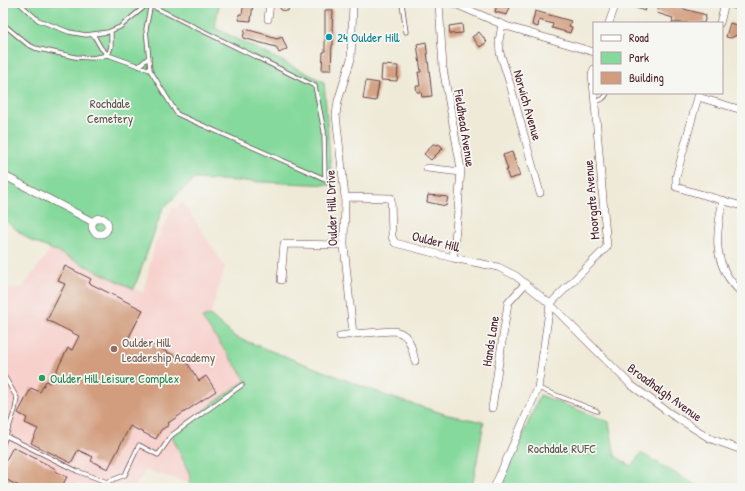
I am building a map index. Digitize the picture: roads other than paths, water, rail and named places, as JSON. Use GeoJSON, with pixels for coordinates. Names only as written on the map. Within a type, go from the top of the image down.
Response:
{"type":"FeatureCollection","features":[{"type":"Feature","properties":{"kind":"main road"},"geometry":{"type":"LineString","coordinates":[[734,3],[742,5]]}},
{"type":"Feature","properties":{"kind":"street"},"geometry":{"type":"LineString","coordinates":[[268,19],[270,3]]}},
{"type":"Feature","properties":{"kind":"street","name":"Oulder Hill Drive"},"geometry":{"type":"LineString","coordinates":[[353,3],[351,59],[338,101],[336,115],[345,197],[344,245],[353,334]]}},
{"type":"Feature","properties":{"kind":"street","name":"Fieldhead Avenue"},"geometry":{"type":"LineString","coordinates":[[439,3],[443,68],[461,169],[454,258]]}},
{"type":"Feature","properties":{"kind":"street"},"geometry":{"type":"LineString","coordinates":[[453,3],[502,24],[593,52]]}},
{"type":"Feature","properties":{"kind":"street"},"geometry":{"type":"LineString","coordinates":[[609,22],[616,3]]}},
{"type":"Feature","properties":{"kind":"street"},"geometry":{"type":"LineString","coordinates":[[720,22],[726,3]]}},
{"type":"Feature","properties":{"kind":"street","name":"Norwich Avenue"},"geometry":{"type":"LineString","coordinates":[[502,24],[499,41],[500,53],[540,192]]}},
{"type":"Feature","properties":{"kind":"street","name":"Moorgate Avenue"},"geometry":{"type":"LineString","coordinates":[[593,72],[593,84]]}},
{"type":"Feature","properties":{"kind":"street","name":"Moorgate Avenue"},"geometry":{"type":"LineString","coordinates":[[550,304],[607,247],[594,94]]}},
{"type":"Feature","properties":{"kind":"street"},"geometry":{"type":"LineString","coordinates":[[742,110],[699,95],[676,177],[676,187],[742,206]]}},
{"type":"Feature","properties":{"kind":"street"},"geometry":{"type":"LineString","coordinates":[[427,168],[461,172]]}},
{"type":"Feature","properties":{"kind":"street"},"geometry":{"type":"LineString","coordinates":[[3,175],[94,222]]}},
{"type":"Feature","properties":{"kind":"street","name":"Oulder Hill"},"geometry":{"type":"LineString","coordinates":[[345,197],[391,198],[392,237],[396,243],[454,258],[498,267],[516,276],[550,304]]}},
{"type":"Feature","properties":{"kind":"street"},"geometry":{"type":"LineString","coordinates":[[723,200],[717,235],[719,254],[724,270],[733,285],[742,293]]}},
{"type":"Feature","properties":{"kind":"street"},"geometry":{"type":"LineString","coordinates":[[281,280],[284,244],[344,245]]}},
{"type":"Feature","properties":{"kind":"street","name":"Hands Lane"},"geometry":{"type":"LineString","coordinates":[[492,408],[508,303],[525,284]]}},
{"type":"Feature","properties":{"kind":"street"},"geometry":{"type":"LineString","coordinates":[[494,488],[538,388],[550,304]]}},
{"type":"Feature","properties":{"kind":"street","name":"Broadhalgh Avenue"},"geometry":{"type":"LineString","coordinates":[[550,304],[631,385],[671,414],[711,439],[742,450]]}},
{"type":"Feature","properties":{"kind":"street"},"geometry":{"type":"LineString","coordinates":[[340,336],[397,331],[405,336],[410,342],[415,361]]}},
{"type":"Feature","properties":{"kind":"lane"},"geometry":{"type":"LineString","coordinates":[[19,3],[38,20],[69,32],[86,35],[108,32],[120,27],[151,3]]}},
{"type":"Feature","properties":{"kind":"lane"},"geometry":{"type":"LineString","coordinates":[[151,3],[156,8],[315,86],[324,131],[325,179],[178,114],[150,70],[146,29],[151,3]]}},
{"type":"Feature","properties":{"kind":"lane"},"geometry":{"type":"LineString","coordinates":[[402,3],[406,32]]}},
{"type":"Feature","properties":{"kind":"lane"},"geometry":{"type":"LineString","coordinates":[[3,24],[27,44],[35,48],[75,57],[92,58],[108,55]]}},
{"type":"Feature","properties":{"kind":"lane"},"geometry":{"type":"LineString","coordinates":[[108,55],[111,47],[111,31]]}},
{"type":"Feature","properties":{"kind":"lane"},"geometry":{"type":"LineString","coordinates":[[93,34],[101,48],[108,55],[150,70]]}},
{"type":"Feature","properties":{"kind":"lane"},"geometry":{"type":"LineString","coordinates":[[138,66],[149,57]]}},
{"type":"Feature","properties":{"kind":"lane"},"geometry":{"type":"LineString","coordinates":[[595,102],[605,98],[607,94]]}},
{"type":"Feature","properties":{"kind":"lane"},"geometry":{"type":"LineString","coordinates":[[3,374],[17,398],[15,410],[3,444]]}},
{"type":"Feature","properties":{"kind":"lane"},"geometry":{"type":"LineString","coordinates":[[6,436],[77,471],[107,482],[125,475],[139,445],[158,455],[172,435],[242,385]]}},
{"type":"Feature","properties":{"kind":"lane"},"geometry":{"type":"LineString","coordinates":[[538,388],[597,411]]}},
{"type":"Feature","properties":{"kind":"place","name":"24 Oulder Hill"},"geometry":{"type":"Point","coordinates":[329,37]}},
{"type":"Feature","properties":{"kind":"place","name":"Oulder Hill Leadership Academy"},"geometry":{"type":"Point","coordinates":[114,349]}},
{"type":"Feature","properties":{"kind":"place","name":"Oulder Hill Leisure Complex"},"geometry":{"type":"Point","coordinates":[42,378]}},
{"type":"Feature","properties":{"kind":"park label","name":"Rochdale Cemetery"},"geometry":{"type":"Point","coordinates":[110,110]}},
{"type":"Feature","properties":{"kind":"park label","name":"Rochdale RUFC"},"geometry":{"type":"Point","coordinates":[562,448]}}]}
